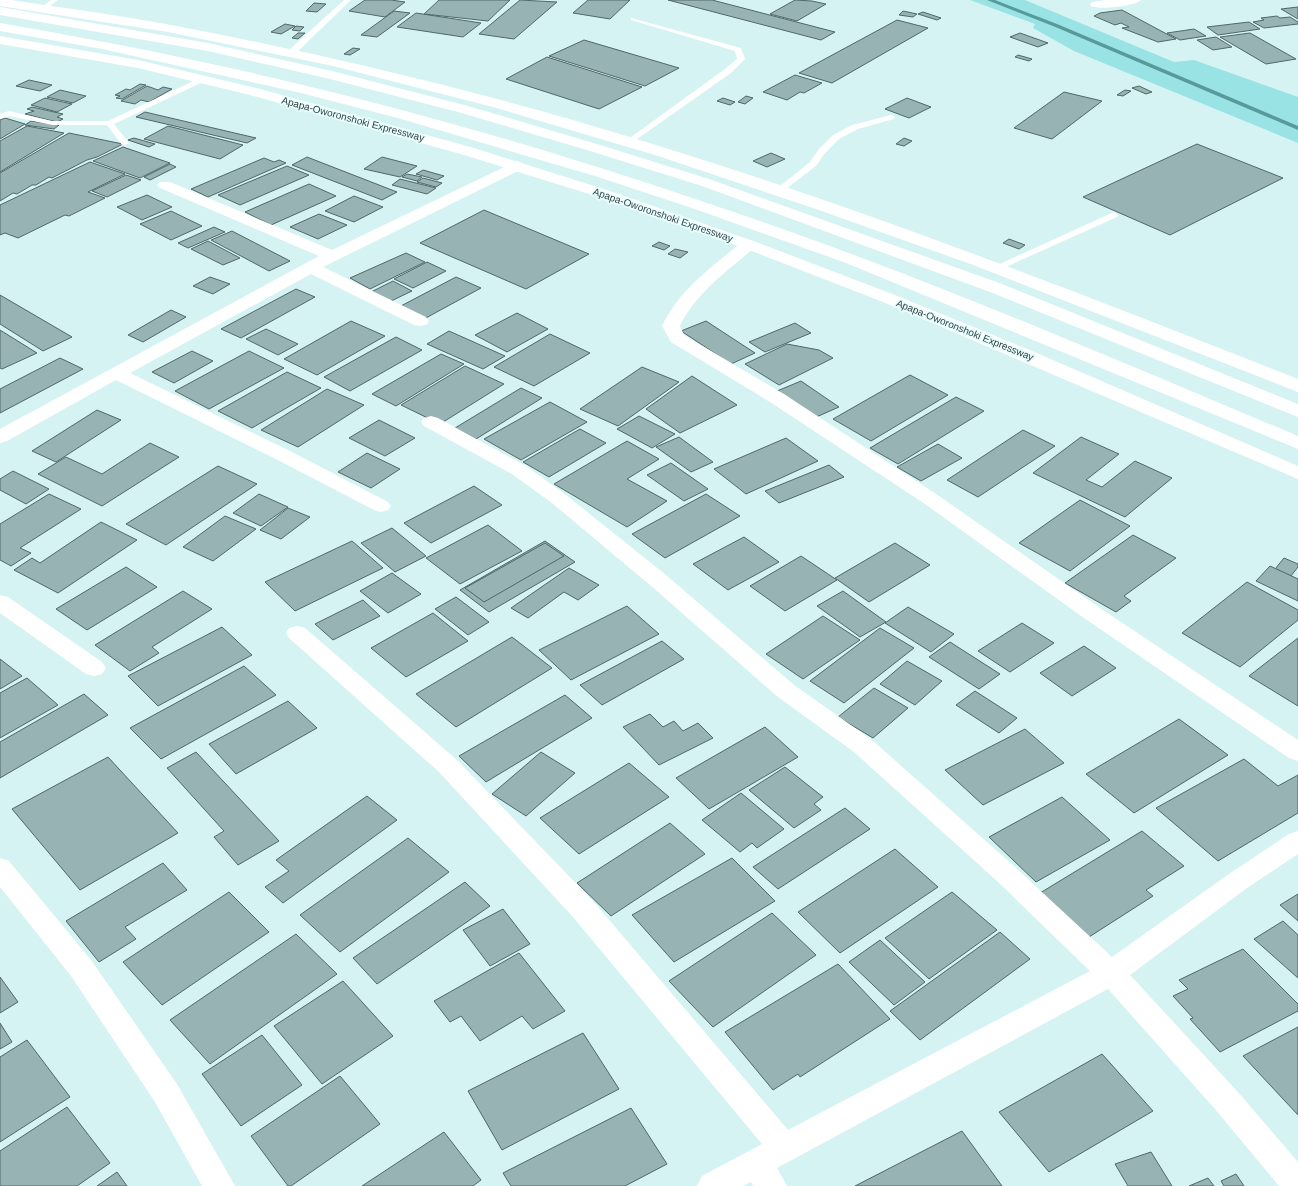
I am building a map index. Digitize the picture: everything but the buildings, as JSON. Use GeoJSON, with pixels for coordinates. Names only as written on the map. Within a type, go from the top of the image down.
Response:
{"type":"FeatureCollection","features":[{"type":"Feature","properties":{"kind":"main road"},"geometry":{"type":"LineString","coordinates":[[1096,5],[1135,0]]}},
{"type":"Feature","properties":{"kind":"main road"},"geometry":{"type":"LineString","coordinates":[[0,2],[50,4],[197,32],[443,88],[630,142],[779,190],[996,268],[1298,386]]}},
{"type":"Feature","properties":{"kind":"main road"},"geometry":{"type":"LineString","coordinates":[[0,11],[208,47],[332,75],[463,109],[592,147],[714,185],[996,288],[1298,411]]}},
{"type":"Feature","properties":{"kind":"main road","name":"Apapa-Oworonshoki Expressway"},"geometry":{"type":"LineString","coordinates":[[0,37],[182,74],[310,106],[517,166],[748,245],[953,324],[1298,473]]}},
{"type":"Feature","properties":{"kind":"main road","name":"Apapa-Oworonshoki Expressway"},"geometry":{"type":"LineString","coordinates":[[0,37],[143,52],[306,88],[436,123],[568,163],[796,239],[971,308],[1298,443]]}},
{"type":"Feature","properties":{"kind":"main road"},"geometry":{"type":"LineString","coordinates":[[0,437],[332,256],[517,166]]}},
{"type":"Feature","properties":{"kind":"main road"},"geometry":{"type":"LineString","coordinates":[[165,185],[332,256]]}},
{"type":"Feature","properties":{"kind":"main road"},"geometry":{"type":"LineString","coordinates":[[748,245],[706,282],[675,315],[671,326],[677,338],[777,398],[932,500],[1092,612],[1298,752]]}},
{"type":"Feature","properties":{"kind":"main road"},"geometry":{"type":"LineString","coordinates":[[311,268],[420,321]]}},
{"type":"Feature","properties":{"kind":"main road"},"geometry":{"type":"LineString","coordinates":[[116,373],[283,455],[381,506]]}},
{"type":"Feature","properties":{"kind":"main road"},"geometry":{"type":"LineString","coordinates":[[431,422],[519,470],[559,499],[658,580],[786,691],[864,746],[1006,874],[1111,973],[1226,1100],[1298,1185]]}},
{"type":"Feature","properties":{"kind":"main road"},"geometry":{"type":"LineString","coordinates":[[0,602],[94,668]]}},
{"type":"Feature","properties":{"kind":"main road"},"geometry":{"type":"LineString","coordinates":[[297,633],[448,766],[583,909],[785,1149]]}},
{"type":"Feature","properties":{"kind":"main road"},"geometry":{"type":"LineString","coordinates":[[713,1186],[764,1174],[785,1149],[980,1042],[1111,973],[1238,881],[1298,841]]}},
{"type":"Feature","properties":{"kind":"main road"},"geometry":{"type":"LineString","coordinates":[[0,868],[81,968],[166,1093],[219,1186]]}},
{"type":"Feature","properties":{"kind":"lane"},"geometry":{"type":"LineString","coordinates":[[291,53],[348,0]]}},
{"type":"Feature","properties":{"kind":"lane"},"geometry":{"type":"LineString","coordinates":[[630,142],[728,71],[741,59],[738,50],[633,19]]}},
{"type":"Feature","properties":{"kind":"lane"},"geometry":{"type":"LineString","coordinates":[[0,117],[9,114],[52,123],[109,123],[134,110],[203,80]]}},
{"type":"Feature","properties":{"kind":"lane"},"geometry":{"type":"LineString","coordinates":[[779,190],[813,164],[822,151],[836,137],[854,127],[891,117]]}},
{"type":"Feature","properties":{"kind":"lane"},"geometry":{"type":"LineString","coordinates":[[109,123],[125,143]]}},
{"type":"Feature","properties":{"kind":"lane"},"geometry":{"type":"LineString","coordinates":[[996,268],[1114,215]]}},
{"type":"Feature","properties":{"kind":"shaded area"},"geometry":{"type":"Polygon","coordinates":[[[970,0],[1025,0],[1174,62],[1194,60],[1298,97],[1298,143],[1074,51],[1033,28],[1035,24],[970,0]]]}},
{"type":"Feature","properties":{"kind":"waterway"},"geometry":{"type":"LineString","coordinates":[[990,0],[1055,25],[1298,128]]}}]}
